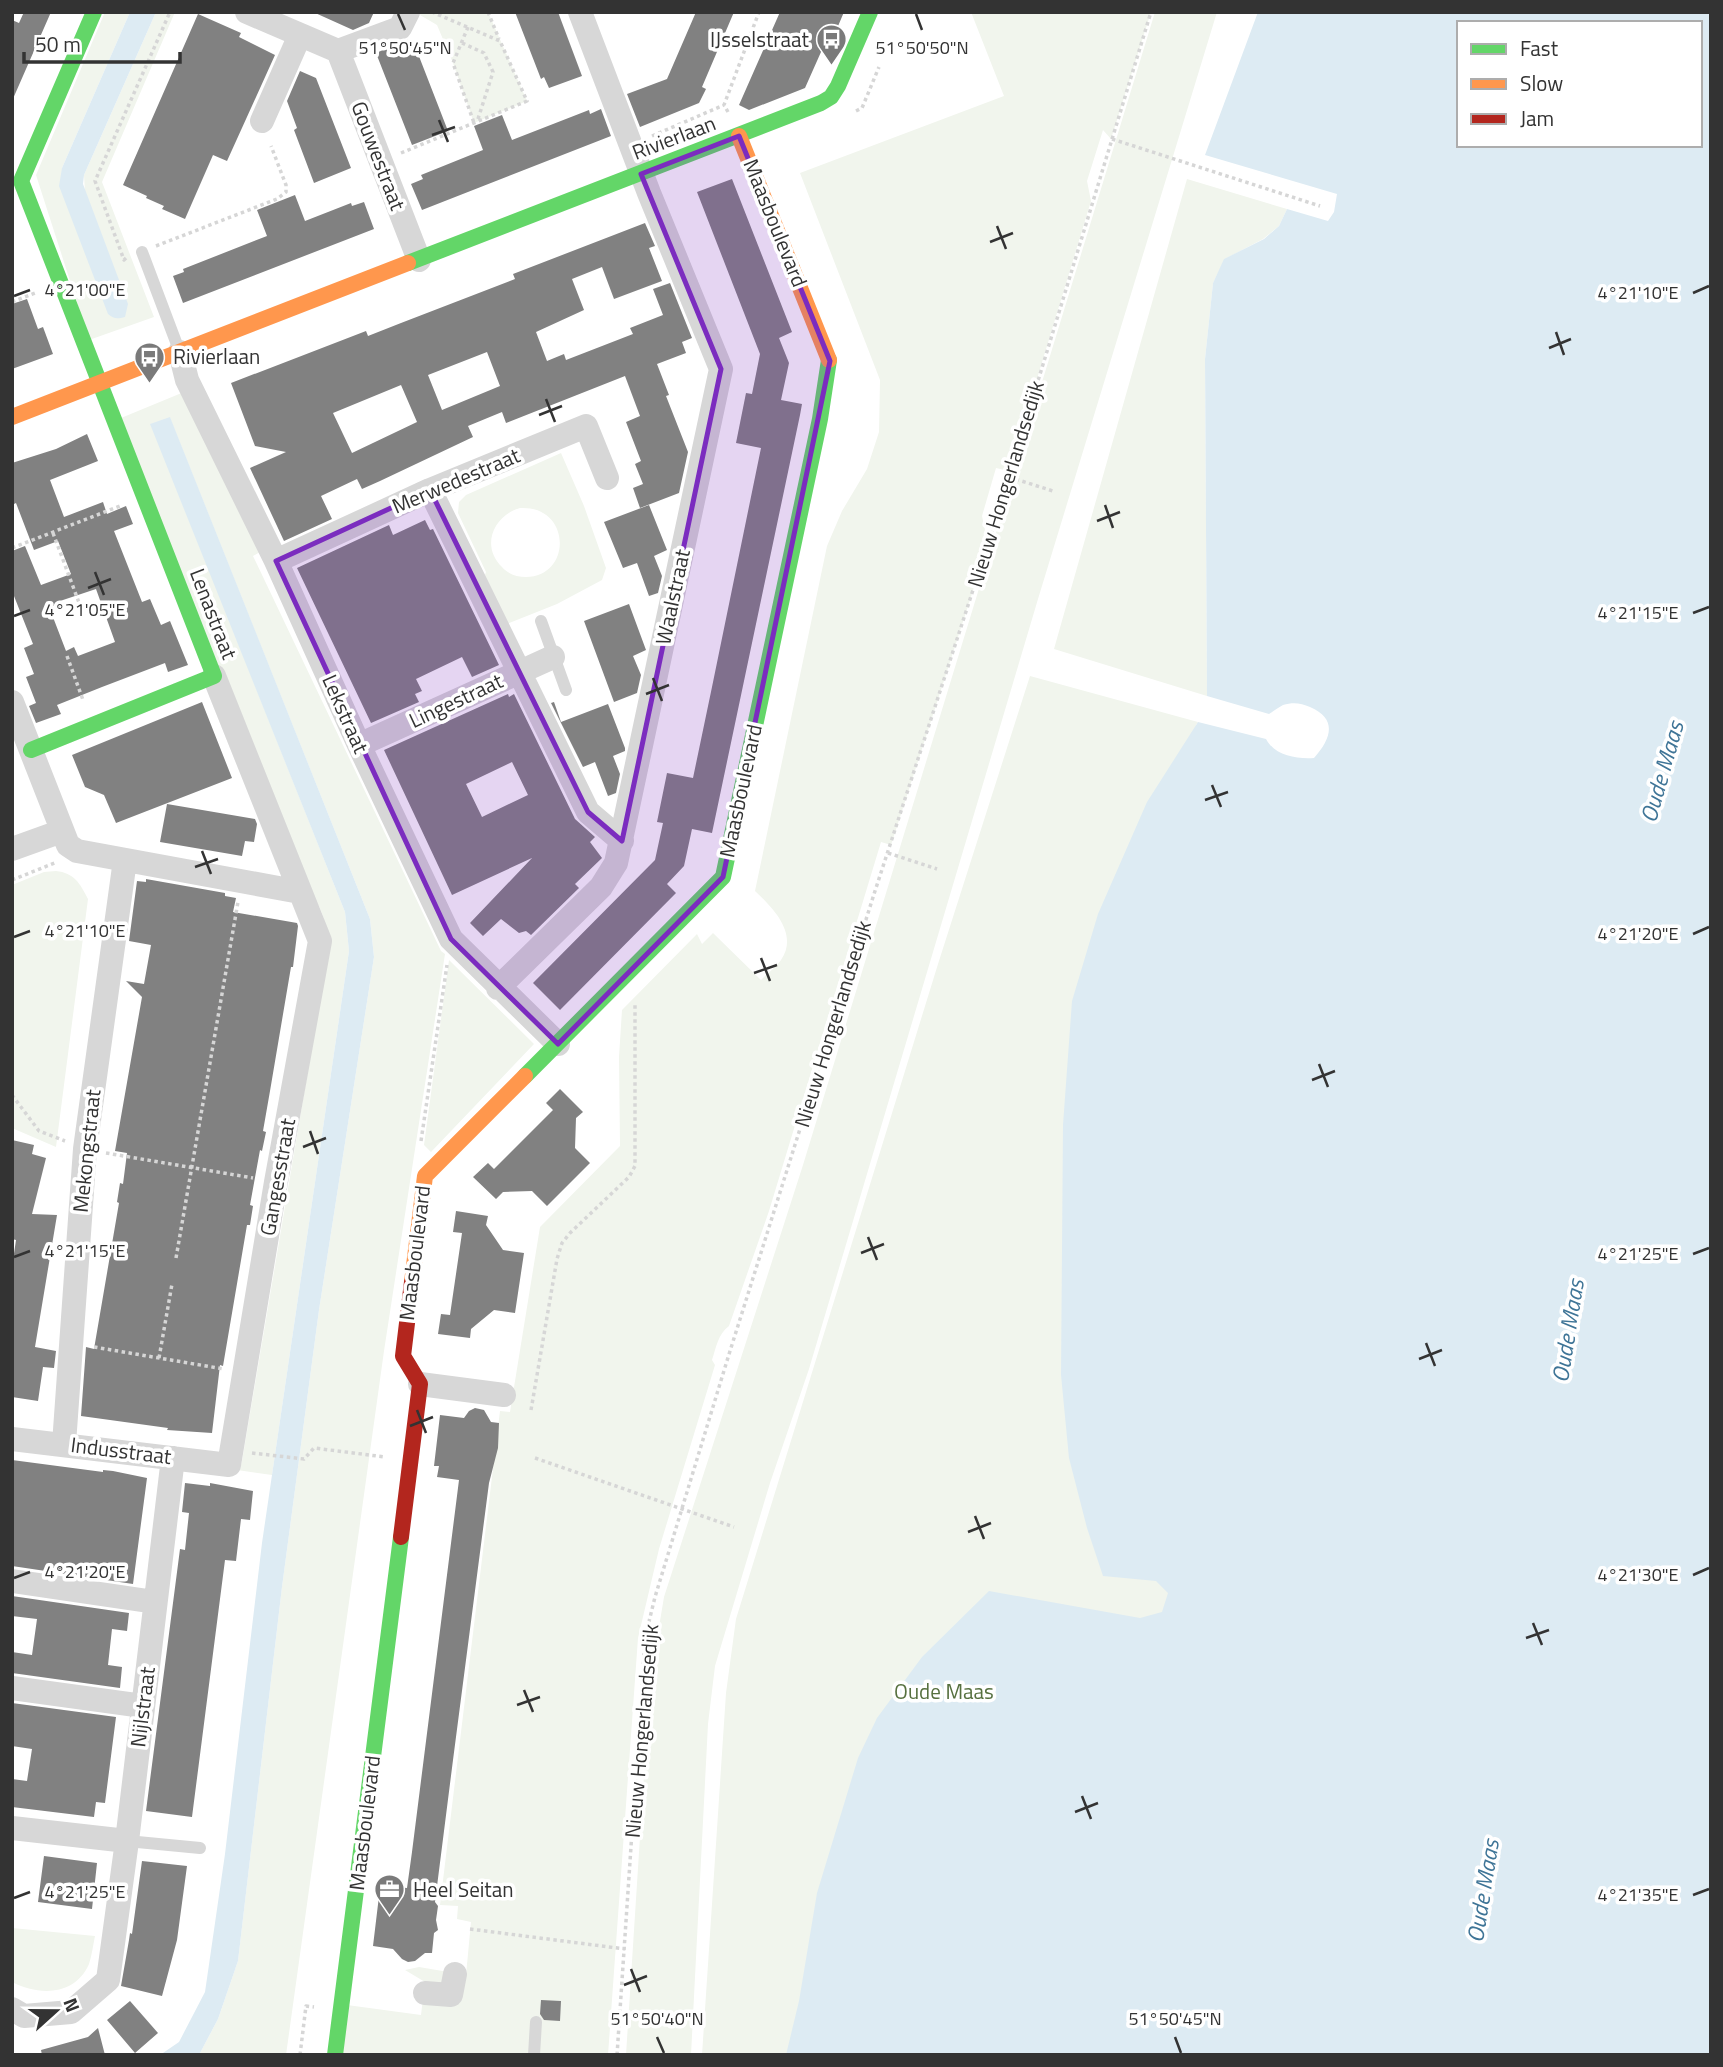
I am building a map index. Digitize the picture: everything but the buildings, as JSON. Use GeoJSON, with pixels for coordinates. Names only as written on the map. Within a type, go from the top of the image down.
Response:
{"type":"FeatureCollection","features":[{"type":"Feature","properties":{"kind":"street","name":"Lenastraat"},"geometry":{"type":"LineString","coordinates":[[31,751],[214,676],[21,181],[94,12]]}},
{"type":"Feature","properties":{"kind":"street"},"geometry":{"type":"LineString","coordinates":[[247,12],[338,51],[400,28],[408,12]]}},
{"type":"Feature","properties":{"kind":"street","name":"Waalstraat"},"geometry":{"type":"LineString","coordinates":[[498,988],[601,887],[616,863],[721,369],[641,174],[579,12]]}},
{"type":"Feature","properties":{"kind":"street","name":"Rivierlaan"},"geometry":{"type":"LineString","coordinates":[[12,417],[810,108],[831,97],[838,86],[870,12]]}},
{"type":"Feature","properties":{"kind":"street"},"geometry":{"type":"LineString","coordinates":[[262,121],[300,35]]}},
{"type":"Feature","properties":{"kind":"street","name":"Gouwestraat"},"geometry":{"type":"LineString","coordinates":[[338,51],[419,260]]}},
{"type":"Feature","properties":{"kind":"street","name":"Maasboulevard"},"geometry":{"type":"LineString","coordinates":[[335,2055],[420,1384],[402,1356],[425,1176],[723,877],[820,419],[830,361],[739,136]]}},
{"type":"Feature","properties":{"kind":"street","name":"Lekstraat"},"geometry":{"type":"LineString","coordinates":[[180,352],[187,380],[276,561],[450,939],[558,1044]]}},
{"type":"Feature","properties":{"kind":"street","name":"Merwedestraat"},"geometry":{"type":"LineString","coordinates":[[276,561],[430,489],[586,426],[607,478]]}},
{"type":"Feature","properties":{"kind":"street"},"geometry":{"type":"LineString","coordinates":[[430,489],[588,812],[622,841]]}},
{"type":"Feature","properties":{"kind":"street","name":"Lingestraat"},"geometry":{"type":"LineString","coordinates":[[359,746],[553,657]]}},
{"type":"Feature","properties":{"kind":"street","name":"Gangesstraat"},"geometry":{"type":"LineString","coordinates":[[214,676],[320,941],[276,1182],[229,1465]]}},
{"type":"Feature","properties":{"kind":"street"},"geometry":{"type":"LineString","coordinates":[[12,702],[68,845],[76,851],[300,892]]}},
{"type":"Feature","properties":{"kind":"street"},"geometry":{"type":"LineString","coordinates":[[12,849],[62,831]]}},
{"type":"Feature","properties":{"kind":"street","name":"Mekongstraat"},"geometry":{"type":"LineString","coordinates":[[64,1444],[85,1149],[125,860]]}},
{"type":"Feature","properties":{"kind":"street"},"geometry":{"type":"LineString","coordinates":[[420,1384],[504,1395]]}},
{"type":"Feature","properties":{"kind":"street","name":"Indusstraat"},"geometry":{"type":"LineString","coordinates":[[12,1439],[229,1465]]}},
{"type":"Feature","properties":{"kind":"street","name":"Nijlstraat"},"geometry":{"type":"LineString","coordinates":[[12,2008],[24,2016],[71,2012],[108,1980],[173,1458]]}},
{"type":"Feature","properties":{"kind":"street"},"geometry":{"type":"LineString","coordinates":[[12,1581],[155,1602]]}},
{"type":"Feature","properties":{"kind":"street"},"geometry":{"type":"LineString","coordinates":[[12,1688],[144,1706]]}},
{"type":"Feature","properties":{"kind":"street"},"geometry":{"type":"LineString","coordinates":[[12,1828],[127,1841]]}},
{"type":"Feature","properties":{"kind":"street"},"geometry":{"type":"LineString","coordinates":[[425,1993],[451,1995],[455,1974]]}},
{"type":"Feature","properties":{"kind":"lane"},"geometry":{"type":"LineString","coordinates":[[142,252],[180,352]]}},
{"type":"Feature","properties":{"kind":"lane"},"geometry":{"type":"LineString","coordinates":[[541,621],[566,690]]}},
{"type":"Feature","properties":{"kind":"lane"},"geometry":{"type":"LineString","coordinates":[[127,1841],[200,1848]]}},
{"type":"Feature","properties":{"kind":"lane"},"geometry":{"type":"LineString","coordinates":[[534,2055],[536,2022]]}},
{"type":"Feature","properties":{"kind":"path"},"geometry":{"type":"LineString","coordinates":[[170,12],[95,181],[124,260],[277,199],[286,192],[286,186],[271,146]]}},
{"type":"Feature","properties":{"kind":"path"},"geometry":{"type":"LineString","coordinates":[[432,12],[500,41]]}},
{"type":"Feature","properties":{"kind":"path"},"geometry":{"type":"LineString","coordinates":[[380,162],[527,102],[488,12]]}},
{"type":"Feature","properties":{"kind":"path"},"geometry":{"type":"LineString","coordinates":[[739,136],[724,105],[759,12]]}},
{"type":"Feature","properties":{"kind":"path","name":"Nieuw Hongerlandsedijk"},"geometry":{"type":"LineString","coordinates":[[617,2055],[645,1638],[681,1508],[1009,477],[1151,12]]}},
{"type":"Feature","properties":{"kind":"path"},"geometry":{"type":"LineString","coordinates":[[468,27],[453,63],[476,122]]}},
{"type":"Feature","properties":{"kind":"path"},"geometry":{"type":"LineString","coordinates":[[462,43],[484,52],[493,72],[476,122]]}},
{"type":"Feature","properties":{"kind":"path"},"geometry":{"type":"LineString","coordinates":[[1111,139],[1320,206]]}},
{"type":"Feature","properties":{"kind":"path"},"geometry":{"type":"LineString","coordinates":[[1009,477],[1053,491]]}},
{"type":"Feature","properties":{"kind":"path"},"geometry":{"type":"LineString","coordinates":[[12,548],[144,496]]}},
{"type":"Feature","properties":{"kind":"path"},"geometry":{"type":"LineString","coordinates":[[53,533],[84,616]]}},
{"type":"Feature","properties":{"kind":"path"},"geometry":{"type":"LineString","coordinates":[[66,656],[93,727]]}},
{"type":"Feature","properties":{"kind":"path"},"geometry":{"type":"LineString","coordinates":[[12,880],[65,859],[76,851]]}},
{"type":"Feature","properties":{"kind":"path"},"geometry":{"type":"LineString","coordinates":[[888,853],[937,869]]}},
{"type":"Feature","properties":{"kind":"path"},"geometry":{"type":"LineString","coordinates":[[176,1258],[242,880]]}},
{"type":"Feature","properties":{"kind":"path"},"geometry":{"type":"LineString","coordinates":[[425,1176],[419,1161],[420,1144],[450,939]]}},
{"type":"Feature","properties":{"kind":"path"},"geometry":{"type":"LineString","coordinates":[[531,1410],[562,1243],[629,1177],[635,1166],[635,967]]}},
{"type":"Feature","properties":{"kind":"path"},"geometry":{"type":"LineString","coordinates":[[12,1095],[39,1130],[85,1149],[276,1182]]}},
{"type":"Feature","properties":{"kind":"path"},"geometry":{"type":"LineString","coordinates":[[159,1358],[172,1284]]}},
{"type":"Feature","properties":{"kind":"path"},"geometry":{"type":"LineString","coordinates":[[72,1343],[244,1372]]}},
{"type":"Feature","properties":{"kind":"path"},"geometry":{"type":"LineString","coordinates":[[269,1455],[304,1459],[313,1448],[362,1455]]}},
{"type":"Feature","properties":{"kind":"path"},"geometry":{"type":"LineString","coordinates":[[535,1458],[734,1527]]}},
{"type":"Feature","properties":{"kind":"path"},"geometry":{"type":"LineString","coordinates":[[470,1929],[625,1949]]}},
{"type":"Feature","properties":{"kind":"highlighted area"},"geometry":{"type":"Polygon","coordinates":[[[739,136],[830,361],[723,877],[558,1044],[451,939],[276,561],[430,490],[588,812],[622,841],[721,369],[641,174],[739,136]]]}},
{"type":"Feature","properties":{"kind":"green space"},"geometry":{"type":"Polygon","coordinates":[[[105,12],[130,12],[62,168],[85,192],[84,175],[156,12],[175,12],[102,182],[154,317],[89,340],[36,175],[105,12]]]}},
{"type":"Feature","properties":{"kind":"green space"},"geometry":{"type":"Polygon","coordinates":[[[421,12],[488,12],[527,101],[474,123],[437,25],[420,15],[421,12]]]}},
{"type":"Feature","properties":{"kind":"green space"},"geometry":{"type":"Polygon","coordinates":[[[971,12],[1151,12],[1111,139],[1103,130],[1087,181],[1091,201],[1009,471],[996,468],[982,516],[988,544],[891,845],[881,842],[769,1211],[729,1326],[716,1346],[712,1360],[715,1365],[659,1549],[638,1638],[608,2055],[342,2055],[347,2005],[421,2015],[425,1982],[405,1970],[419,1967],[466,1975],[471,1922],[457,1919],[458,1906],[440,1905],[500,1411],[510,1412],[540,1227],[620,1146],[619,1057],[622,1010],[697,934],[702,944],[713,933],[761,980],[779,963],[786,950],[787,941],[782,922],[755,891],[827,546],[842,511],[867,469],[879,432],[880,380],[800,173],[1004,96],[971,12]]]}},
{"type":"Feature","properties":{"kind":"green space"},"geometry":{"type":"Polygon","coordinates":[[[1155,12],[1217,12],[1038,599],[809,1369],[770,1483],[715,1666],[708,1724],[691,2055],[626,2055],[650,1681],[664,1597],[803,1165],[1155,12]]]}},
{"type":"Feature","properties":{"kind":"green space"},"geometry":{"type":"Polygon","coordinates":[[[1187,179],[1287,209],[1279,226],[1263,239],[1225,259],[1213,283],[1205,359],[1207,696],[1054,649],[1187,179]]]}},
{"type":"Feature","properties":{"kind":"green space"},"geometry":{"type":"Polygon","coordinates":[[[184,392],[260,552],[253,556],[441,951],[445,954],[384,1351],[286,2055],[199,2055],[218,2019],[238,1961],[282,1587],[319,1310],[374,957],[370,919],[170,418],[151,424],[345,912],[349,951],[272,1475],[237,1470],[240,1469],[242,1461],[329,946],[321,910],[302,879],[121,418],[184,392]]]}},
{"type":"Feature","properties":{"kind":"green space"},"geometry":{"type":"Polygon","coordinates":[[[561,453],[584,506],[606,568],[602,580],[557,604],[502,626],[486,572],[458,513],[459,502],[466,495],[561,453]],[[520,508],[511,512],[503,517],[493,532],[491,541],[495,559],[513,575],[526,577],[541,574],[552,565],[558,554],[560,541],[557,528],[549,517],[537,510],[520,508]]]}},
{"type":"Feature","properties":{"kind":"green space","name":"Oude Maas"},"geometry":{"type":"Polygon","coordinates":[[[1030,676],[1198,722],[1196,725],[1270,747],[1276,758],[1109,2055],[702,2055],[726,1693],[736,1619],[938,964],[1030,676]]]}},
{"type":"Feature","properties":{"kind":"green space"},"geometry":{"type":"Polygon","coordinates":[[[56,871],[76,880],[88,899],[56,1147],[12,1128],[12,885],[44,872],[56,871]]]}},
{"type":"Feature","properties":{"kind":"green space"},"geometry":{"type":"Polygon","coordinates":[[[449,960],[534,1044],[431,1152],[424,1145],[449,960]]]}},
{"type":"Feature","properties":{"kind":"green space"},"geometry":{"type":"Polygon","coordinates":[[[12,1928],[95,1936],[89,1964],[83,1975],[66,1987],[45,1991],[22,1987],[12,1982],[12,1928]]]}},
{"type":"Feature","properties":{"kind":"water"},"geometry":{"type":"Polygon","coordinates":[[[130,12],[156,12],[84,175],[83,184],[128,304],[125,317],[114,318],[108,314],[59,186],[62,168],[130,12]]]}},
{"type":"Feature","properties":{"kind":"water"},"geometry":{"type":"Polygon","coordinates":[[[1258,12],[1711,12],[1711,2055],[786,2055],[799,2001],[817,1893],[858,1758],[877,1718],[922,1657],[989,1591],[1140,1618],[1162,1612],[1168,1593],[1156,1581],[1103,1576],[1069,1458],[1061,1375],[1063,1125],[1072,1001],[1098,914],[1147,802],[1198,722],[1266,739],[1280,753],[1300,758],[1314,758],[1328,737],[1325,717],[1310,707],[1294,703],[1283,705],[1269,714],[1207,696],[1205,359],[1213,283],[1224,259],[1264,239],[1279,226],[1287,209],[1328,221],[1334,212],[1337,194],[1205,155],[1258,12]]]}},
{"type":"Feature","properties":{"kind":"water"},"geometry":{"type":"Polygon","coordinates":[[[170,417],[370,919],[374,957],[319,1310],[282,1587],[238,1961],[218,2019],[199,2055],[160,2055],[179,2042],[205,1992],[225,1854],[262,1543],[349,951],[345,912],[150,424],[170,417]]]}},
{"type":"Feature","properties":{"kind":"traffic: fast"},"geometry":{"type":"LineString","coordinates":[[31,750],[214,676],[21,181],[94,12]]}},
{"type":"Feature","properties":{"kind":"traffic: fast"},"geometry":{"type":"LineString","coordinates":[[408,263],[821,103],[831,97],[838,86],[870,12]]}},
{"type":"Feature","properties":{"kind":"traffic: fast"},"geometry":{"type":"LineString","coordinates":[[525,1076],[723,877],[820,419],[829,360]]}},
{"type":"Feature","properties":{"kind":"traffic: fast"},"geometry":{"type":"LineString","coordinates":[[335,2055],[401,1537]]}},
{"type":"Feature","properties":{"kind":"traffic: slow"},"geometry":{"type":"LineString","coordinates":[[739,136],[829,360]]}},
{"type":"Feature","properties":{"kind":"traffic: slow"},"geometry":{"type":"LineString","coordinates":[[12,417],[408,263]]}},
{"type":"Feature","properties":{"kind":"traffic: slow"},"geometry":{"type":"LineString","coordinates":[[412,1282],[425,1176],[525,1076]]}},
{"type":"Feature","properties":{"kind":"traffic: jam"},"geometry":{"type":"LineString","coordinates":[[401,1537],[420,1384],[403,1356],[412,1282]]}},
{"type":"Feature","properties":{"kind":"place","name":"IJsselstraat"},"geometry":{"type":"Point","coordinates":[832,67]}},
{"type":"Feature","properties":{"kind":"place","name":"Rivierlaan"},"geometry":{"type":"Point","coordinates":[150,384]}},
{"type":"Feature","properties":{"kind":"place","name":"Heel Seitan"},"geometry":{"type":"Point","coordinates":[390,1917]}}]}
